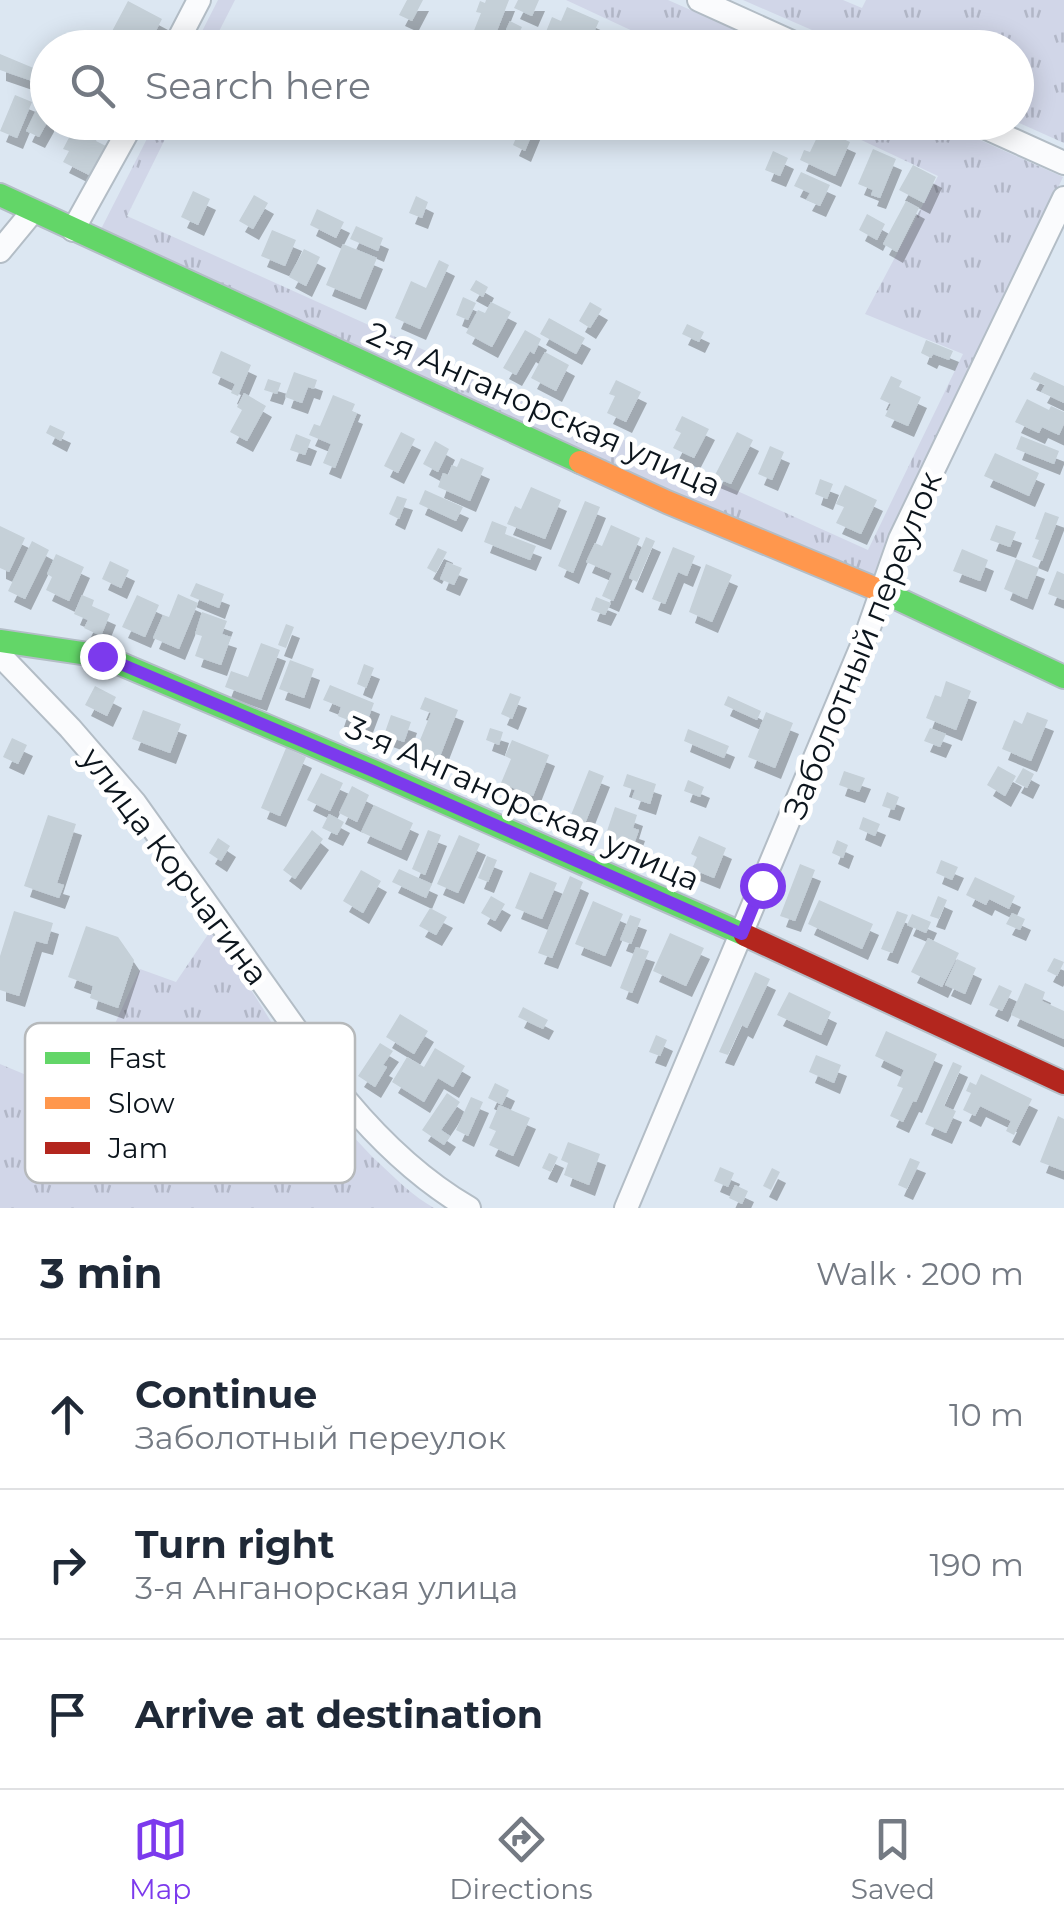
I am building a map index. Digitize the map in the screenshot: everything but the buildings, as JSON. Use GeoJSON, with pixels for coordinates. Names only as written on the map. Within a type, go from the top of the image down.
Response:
{"type":"FeatureCollection","features":[{"type":"Feature","properties":{"kind":"street"},"geometry":{"type":"LineString","coordinates":[[183,30],[199,0]]}},
{"type":"Feature","properties":{"kind":"street"},"geometry":{"type":"LineString","coordinates":[[698,0],[765,30]]}},
{"type":"Feature","properties":{"kind":"street"},"geometry":{"type":"LineString","coordinates":[[73,230],[124,140]]}},
{"type":"Feature","properties":{"kind":"street"},"geometry":{"type":"LineString","coordinates":[[1013,140],[1064,163]]}},
{"type":"Feature","properties":{"kind":"street","name":"2-я Анганорская улица"},"geometry":{"type":"LineString","coordinates":[[0,195],[667,502],[882,592],[1064,678]]}},
{"type":"Feature","properties":{"kind":"street","name":"Заболотный переулок"},"geometry":{"type":"LineString","coordinates":[[626,1208],[866,636],[900,539],[1064,198]]}},
{"type":"Feature","properties":{"kind":"street"},"geometry":{"type":"LineString","coordinates":[[0,251],[33,211]]}},
{"type":"Feature","properties":{"kind":"street","name":"3-я Анганорская улица"},"geometry":{"type":"LineString","coordinates":[[0,641],[102,656],[742,934],[1064,1083]]}},
{"type":"Feature","properties":{"kind":"street","name":"улица Корчагина"},"geometry":{"type":"LineString","coordinates":[[0,655],[135,803],[292,1023]]}},
{"type":"Feature","properties":{"kind":"street","name":"улица Корчагина"},"geometry":{"type":"LineString","coordinates":[[355,1111],[402,1160],[470,1208]]}},
{"type":"Feature","properties":{"kind":"green space"},"geometry":{"type":"Polygon","coordinates":[[[218,0],[235,0],[220,30],[203,30],[218,0]]]}},
{"type":"Feature","properties":{"kind":"green space"},"geometry":{"type":"Polygon","coordinates":[[[566,0],[668,0],[736,30],[630,30],[566,0]]]}},
{"type":"Feature","properties":{"kind":"green space"},"geometry":{"type":"Polygon","coordinates":[[[743,0],[843,0],[862,8],[866,0],[1064,0],[1064,143],[1034,130],[1034,30],[812,30],[743,0]]]}},
{"type":"Feature","properties":{"kind":"green space"},"geometry":{"type":"Polygon","coordinates":[[[146,140],[165,140],[127,216],[868,550],[963,354],[865,314],[938,176],[861,140],[980,140],[1063,177],[876,583],[100,231],[146,140]]]}},
{"type":"Feature","properties":{"kind":"green space"},"geometry":{"type":"Polygon","coordinates":[[[211,930],[271,1023],[115,1023],[140,969],[176,982],[211,930]]]}},
{"type":"Feature","properties":{"kind":"green space"},"geometry":{"type":"Polygon","coordinates":[[[0,1064],[25,1074],[25,1183],[355,1183],[355,1138],[412,1193],[434,1208],[0,1208],[0,1064]]]}},
{"type":"Feature","properties":{"kind":"traffic: fast"},"geometry":{"type":"LineString","coordinates":[[0,195],[580,462]]}},
{"type":"Feature","properties":{"kind":"traffic: fast"},"geometry":{"type":"LineString","coordinates":[[881,591],[1064,677]]}},
{"type":"Feature","properties":{"kind":"traffic: fast"},"geometry":{"type":"LineString","coordinates":[[0,641],[102,656],[745,935]]}},
{"type":"Feature","properties":{"kind":"traffic: slow"},"geometry":{"type":"LineString","coordinates":[[580,462],[881,591]]}},
{"type":"Feature","properties":{"kind":"traffic: jam"},"geometry":{"type":"LineString","coordinates":[[745,935],[1064,1083]]}},
{"type":"Feature","properties":{"kind":"route"},"geometry":{"type":"LineString","coordinates":[[102,656],[742,934],[762,885]]}}]}
